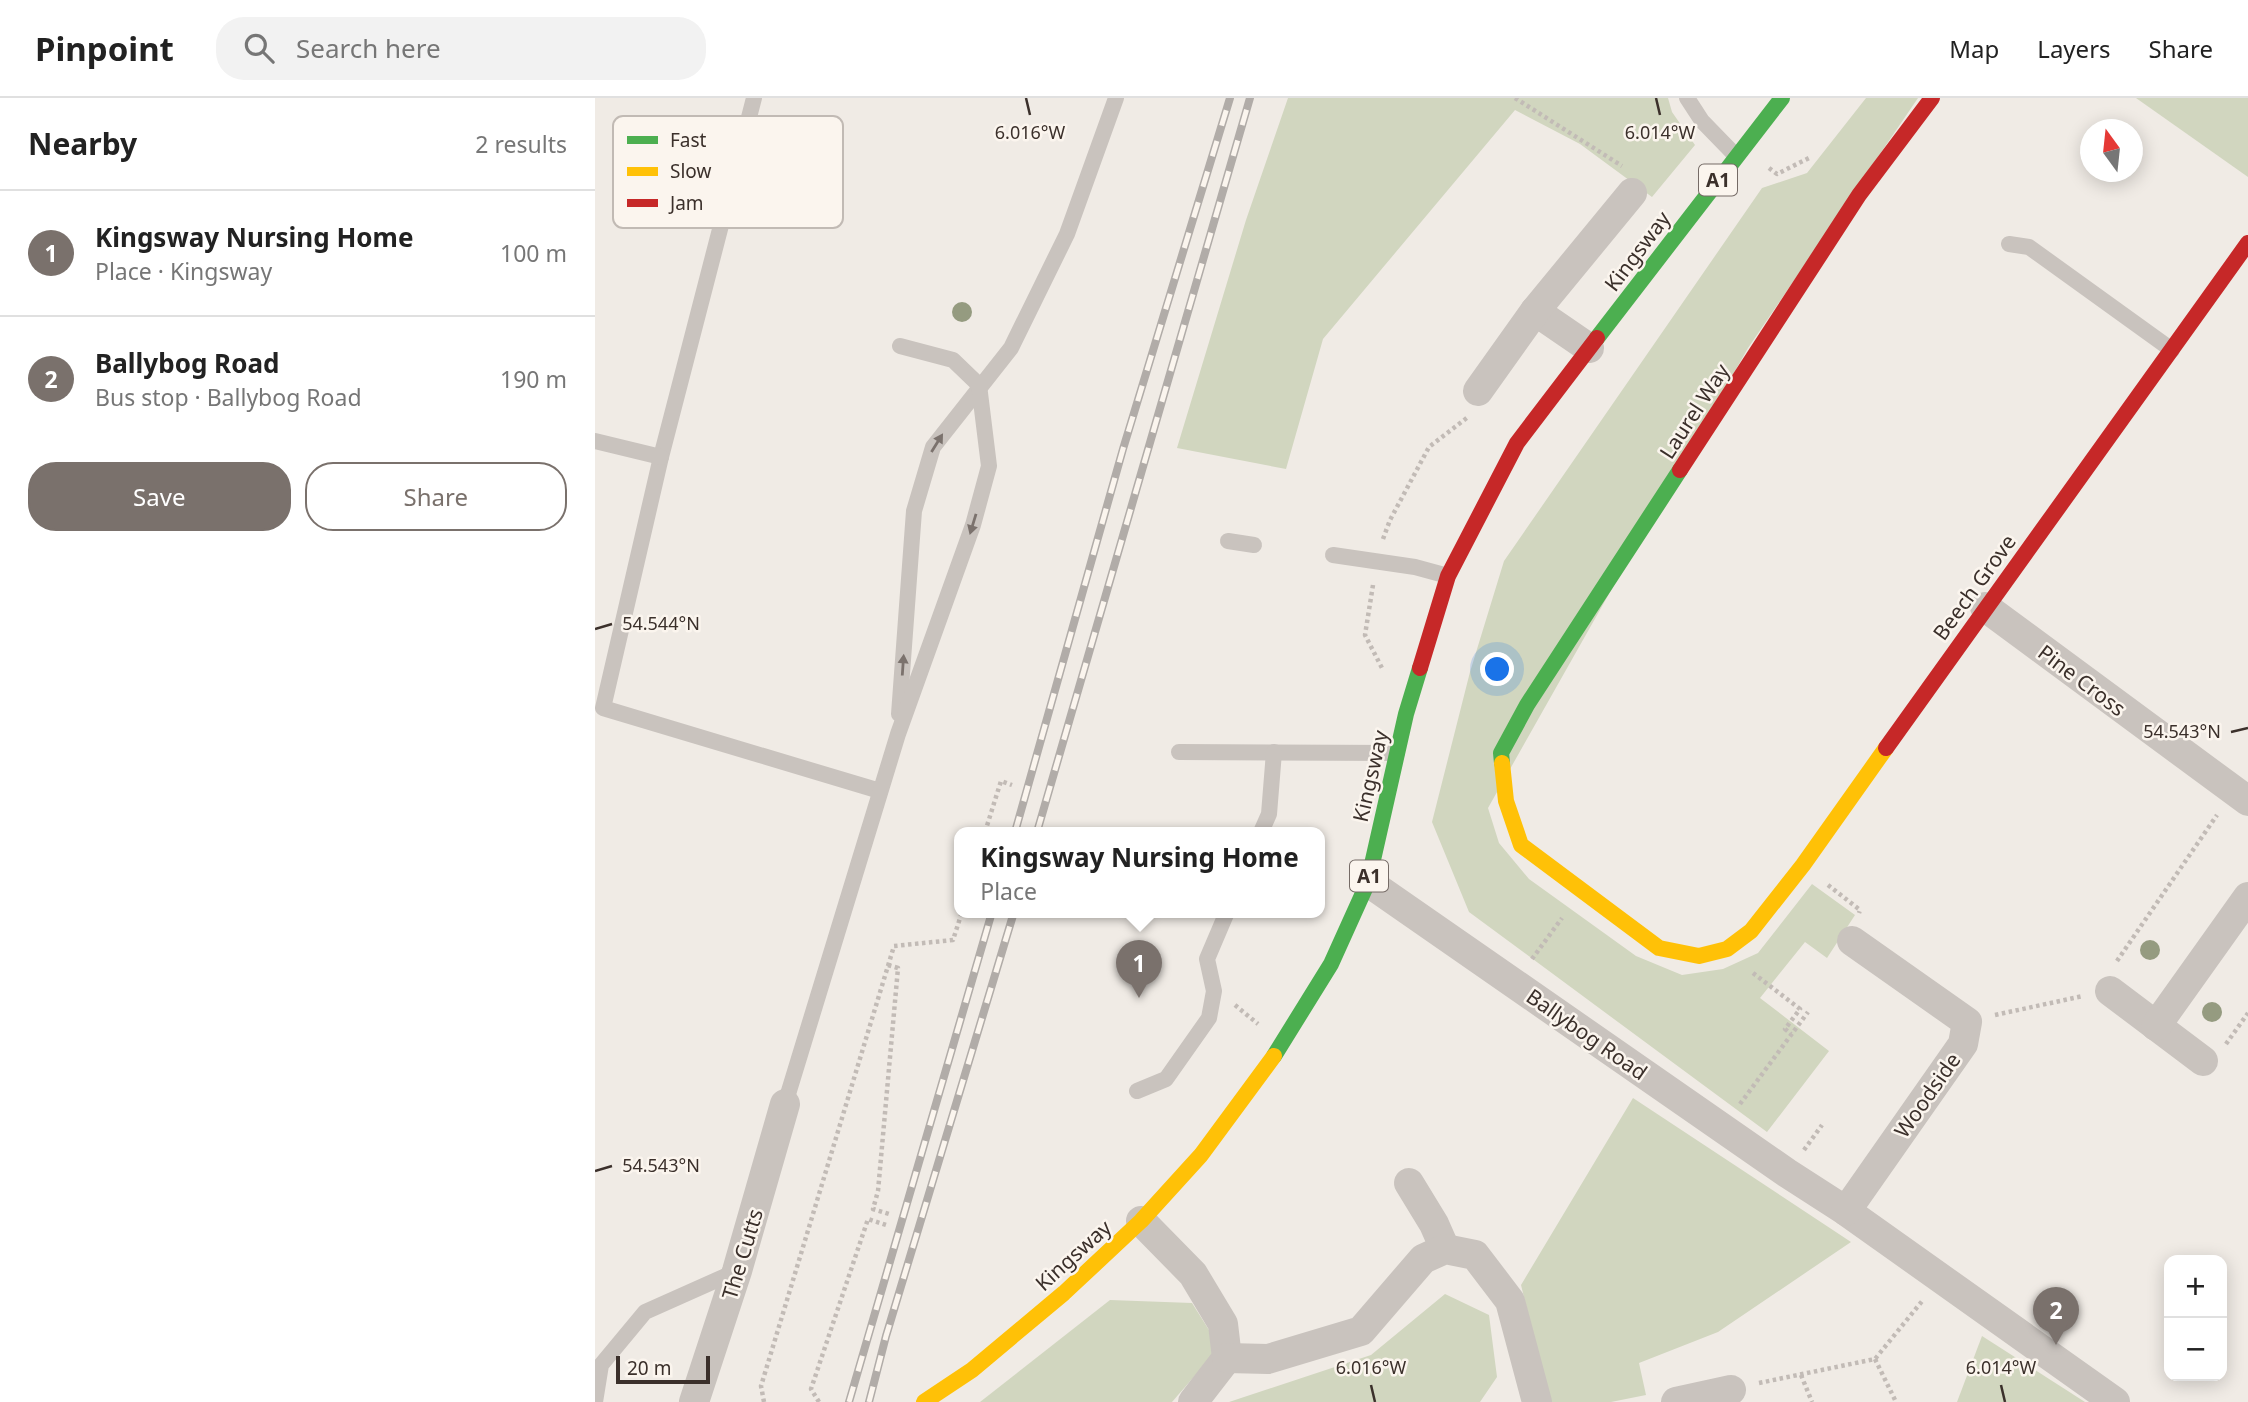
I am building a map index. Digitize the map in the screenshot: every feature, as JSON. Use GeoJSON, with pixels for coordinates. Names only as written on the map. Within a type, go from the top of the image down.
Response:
{"type":"FeatureCollection","features":[{"type":"Feature","properties":{"kind":"street","name":"Kingsway"},"geometry":{"type":"LineString","coordinates":[[924,1402],[972,1370],[1044,1310],[1141,1221],[1202,1155],[1283,1044],[1331,964],[1368,882],[1406,715],[1448,576],[1517,443],[1782,98]]}},
{"type":"Feature","properties":{"kind":"street","name":"Laurel Way"},"geometry":{"type":"LineString","coordinates":[[1581,891],[1521,845],[1506,801],[1501,753],[1527,705],[1859,195],[1932,98]]}},
{"type":"Feature","properties":{"kind":"street"},"geometry":{"type":"LineString","coordinates":[[1478,391],[1629,181]]}},
{"type":"Feature","properties":{"kind":"street","name":"Beech Grove"},"geometry":{"type":"LineString","coordinates":[[1727,949],[1751,931],[1803,865],[2248,243]]}},
{"type":"Feature","properties":{"kind":"street"},"geometry":{"type":"LineString","coordinates":[[1535,311],[1589,348]]}},
{"type":"Feature","properties":{"kind":"street","name":"Pine Cross"},"geometry":{"type":"LineString","coordinates":[[1985,607],[2241,796]]}},
{"type":"Feature","properties":{"kind":"street","name":"Ballybog Road"},"geometry":{"type":"LineString","coordinates":[[1368,882],[1846,1211],[2115,1402]]}},
{"type":"Feature","properties":{"kind":"street"},"geometry":{"type":"LineString","coordinates":[[1581,891],[1659,948],[1699,956],[1727,949]]}},
{"type":"Feature","properties":{"kind":"street"},"geometry":{"type":"LineString","coordinates":[[2156,1026],[2248,897]]}},
{"type":"Feature","properties":{"kind":"street"},"geometry":{"type":"LineString","coordinates":[[1852,941],[1967,1022]]}},
{"type":"Feature","properties":{"kind":"street"},"geometry":{"type":"LineString","coordinates":[[2110,990],[2203,1061]]}},
{"type":"Feature","properties":{"kind":"street","name":"Woodside"},"geometry":{"type":"LineString","coordinates":[[1846,1211],[1963,1044],[1967,1022]]}},
{"type":"Feature","properties":{"kind":"street","name":"The Cutts"},"geometry":{"type":"LineString","coordinates":[[694,1402],[737,1271],[785,1104]]}},
{"type":"Feature","properties":{"kind":"street"},"geometry":{"type":"LineString","coordinates":[[1409,1183],[1434,1224],[1445,1249]]}},
{"type":"Feature","properties":{"kind":"street"},"geometry":{"type":"LineString","coordinates":[[1141,1221],[1193,1274],[1223,1325],[1227,1358],[1193,1402]]}},
{"type":"Feature","properties":{"kind":"street"},"geometry":{"type":"LineString","coordinates":[[1227,1358],[1268,1359],[1361,1331],[1423,1259],[1445,1249],[1475,1255],[1510,1301],[1537,1402]]}},
{"type":"Feature","properties":{"kind":"street"},"geometry":{"type":"LineString","coordinates":[[1676,1402],[1734,1396]]}},
{"type":"Feature","properties":{"kind":"lane"},"geometry":{"type":"LineString","coordinates":[[749,116],[754,98]]}},
{"type":"Feature","properties":{"kind":"lane"},"geometry":{"type":"LineString","coordinates":[[898,734],[914,511],[933,447],[1011,348],[1067,234],[1116,98]]}},
{"type":"Feature","properties":{"kind":"lane"},"geometry":{"type":"LineString","coordinates":[[1687,98],[1702,121],[1736,156]]}},
{"type":"Feature","properties":{"kind":"lane"},"geometry":{"type":"LineString","coordinates":[[720,228],[599,707],[880,791]]}},
{"type":"Feature","properties":{"kind":"lane"},"geometry":{"type":"LineString","coordinates":[[2009,244],[2029,247],[2172,350]]}},
{"type":"Feature","properties":{"kind":"lane"},"geometry":{"type":"LineString","coordinates":[[785,1104],[898,734],[973,525],[989,466],[979,386],[953,360],[900,346]]}},
{"type":"Feature","properties":{"kind":"lane"},"geometry":{"type":"LineString","coordinates":[[595,440],[661,457]]}},
{"type":"Feature","properties":{"kind":"lane"},"geometry":{"type":"LineString","coordinates":[[1229,541],[1254,545]]}},
{"type":"Feature","properties":{"kind":"lane"},"geometry":{"type":"LineString","coordinates":[[1333,555],[1415,567],[1448,576]]}},
{"type":"Feature","properties":{"kind":"lane"},"geometry":{"type":"LineString","coordinates":[[1179,752],[1397,753]]}},
{"type":"Feature","properties":{"kind":"lane"},"geometry":{"type":"LineString","coordinates":[[1263,827],[1269,814],[1274,752]]}},
{"type":"Feature","properties":{"kind":"lane"},"geometry":{"type":"LineString","coordinates":[[1137,1091],[1166,1079],[1209,1018],[1214,991],[1207,960],[1224,918]]}},
{"type":"Feature","properties":{"kind":"lane"},"geometry":{"type":"LineString","coordinates":[[595,1402],[601,1366],[645,1312],[737,1271]]}},
{"type":"Feature","properties":{"kind":"path"},"geometry":{"type":"LineString","coordinates":[[1515,98],[1629,181]]}},
{"type":"Feature","properties":{"kind":"path"},"geometry":{"type":"LineString","coordinates":[[987,827],[1001,781],[1012,785]]}},
{"type":"Feature","properties":{"kind":"path"},"geometry":{"type":"LineString","coordinates":[[1967,1022],[2110,990],[2117,962],[2241,796]]}},
{"type":"Feature","properties":{"kind":"path"},"geometry":{"type":"LineString","coordinates":[[1803,865],[1860,910],[1852,941]]}},
{"type":"Feature","properties":{"kind":"path"},"geometry":{"type":"LineString","coordinates":[[1515,984],[1581,891]]}},
{"type":"Feature","properties":{"kind":"path"},"geometry":{"type":"LineString","coordinates":[[764,1402],[761,1386],[894,946],[953,940],[959,918]]}},
{"type":"Feature","properties":{"kind":"path"},"geometry":{"type":"LineString","coordinates":[[1727,949],[1735,960],[1800,1009],[1785,1030],[1791,1034]]}},
{"type":"Feature","properties":{"kind":"path"},"geometry":{"type":"LineString","coordinates":[[888,965],[898,968],[877,1191],[873,1209],[890,1213]]}},
{"type":"Feature","properties":{"kind":"path"},"geometry":{"type":"LineString","coordinates":[[1214,991],[1222,994],[1283,1044]]}},
{"type":"Feature","properties":{"kind":"path"},"geometry":{"type":"LineString","coordinates":[[1723,1128],[1808,1012]]}},
{"type":"Feature","properties":{"kind":"path"},"geometry":{"type":"LineString","coordinates":[[819,1402],[811,1388],[869,1219],[886,1225]]}},
{"type":"Feature","properties":{"kind":"path"},"geometry":{"type":"LineString","coordinates":[[1734,1396],[1801,1375],[1875,1359],[1941,1278]]}},
{"type":"Feature","properties":{"kind":"path"},"geometry":{"type":"LineString","coordinates":[[1875,1359],[1896,1402]]}},
{"type":"Feature","properties":{"kind":"path"},"geometry":{"type":"LineString","coordinates":[[1801,1375],[1812,1402]]}},
{"type":"Feature","properties":{"kind":"green space"},"geometry":{"type":"Polygon","coordinates":[[[1288,98],[1668,98],[1672,112],[1695,145],[1652,197],[1580,144],[1515,110],[1323,339],[1286,469],[1177,448],[1246,220],[1288,98]]]}},
{"type":"Feature","properties":{"kind":"green space"},"geometry":{"type":"Polygon","coordinates":[[[1866,98],[1918,98],[1748,348],[1488,808],[1499,843],[1529,879],[1636,956],[1682,975],[1723,969],[1758,953],[1812,884],[1855,915],[1827,958],[1805,942],[1760,998],[1829,1051],[1767,1132],[1469,912],[1432,822],[1470,672],[1504,561],[1762,188],[1807,173],[1866,98]]]}},
{"type":"Feature","properties":{"kind":"green space"},"geometry":{"type":"Polygon","coordinates":[[[2136,98],[2248,98],[2248,177],[2136,98]]]}},
{"type":"Feature","properties":{"kind":"green space"},"geometry":{"type":"Polygon","coordinates":[[[1633,1098],[1851,1242],[1718,1332],[1639,1363],[1646,1395],[1611,1402],[1550,1402],[1521,1285],[1633,1098]]]}},
{"type":"Feature","properties":{"kind":"green space"},"geometry":{"type":"Polygon","coordinates":[[[1445,1294],[1489,1315],[1497,1377],[1480,1402],[1229,1402],[1371,1355],[1445,1294]]]}},
{"type":"Feature","properties":{"kind":"green space"},"geometry":{"type":"Polygon","coordinates":[[[1110,1300],[1192,1303],[1214,1338],[1212,1356],[1172,1402],[980,1402],[1110,1300]]]}},
{"type":"Feature","properties":{"kind":"green space"},"geometry":{"type":"Polygon","coordinates":[[[1982,1336],[2085,1402],[1957,1402],[1982,1336]]]}},
{"type":"Feature","properties":{"kind":"railway"},"geometry":{"type":"LineString","coordinates":[[1016,827],[1123,449],[1230,98]]}},
{"type":"Feature","properties":{"kind":"railway"},"geometry":{"type":"LineString","coordinates":[[1038,827],[1250,98]]}},
{"type":"Feature","properties":{"kind":"railway"},"geometry":{"type":"LineString","coordinates":[[849,1402],[990,918]]}},
{"type":"Feature","properties":{"kind":"railway"},"geometry":{"type":"LineString","coordinates":[[869,1402],[886,1336],[1012,918]]}},
{"type":"Feature","properties":{"kind":"traffic: fast"},"geometry":{"type":"LineString","coordinates":[[1597,338],[1782,98]]}},
{"type":"Feature","properties":{"kind":"traffic: fast"},"geometry":{"type":"LineString","coordinates":[[1502,763],[1501,753],[1527,705],[1680,470]]}},
{"type":"Feature","properties":{"kind":"traffic: fast"},"geometry":{"type":"LineString","coordinates":[[1274,1056],[1331,964],[1368,882],[1406,714],[1420,668]]}},
{"type":"Feature","properties":{"kind":"traffic: slow"},"geometry":{"type":"LineString","coordinates":[[1502,763],[1506,801],[1521,845],[1659,948],[1699,956],[1727,949],[1751,931],[1803,865],[1886,748]]}},
{"type":"Feature","properties":{"kind":"traffic: slow"},"geometry":{"type":"LineString","coordinates":[[924,1402],[972,1370],[1064,1293],[1141,1221],[1201,1155],[1274,1056]]}},
{"type":"Feature","properties":{"kind":"traffic: jam"},"geometry":{"type":"LineString","coordinates":[[1680,470],[1859,195],[1932,98]]}},
{"type":"Feature","properties":{"kind":"traffic: jam"},"geometry":{"type":"LineString","coordinates":[[1886,748],[2248,243]]}},
{"type":"Feature","properties":{"kind":"traffic: jam"},"geometry":{"type":"LineString","coordinates":[[1420,668],[1448,576],[1517,443],[1597,338]]}},
{"type":"Feature","properties":{"kind":"place","name":"Kingsway Nursing Home"},"geometry":{"type":"Point","coordinates":[1139,998]}},
{"type":"Feature","properties":{"kind":"place","name":"Ballybog Road"},"geometry":{"type":"Point","coordinates":[2056,1345]}}]}
